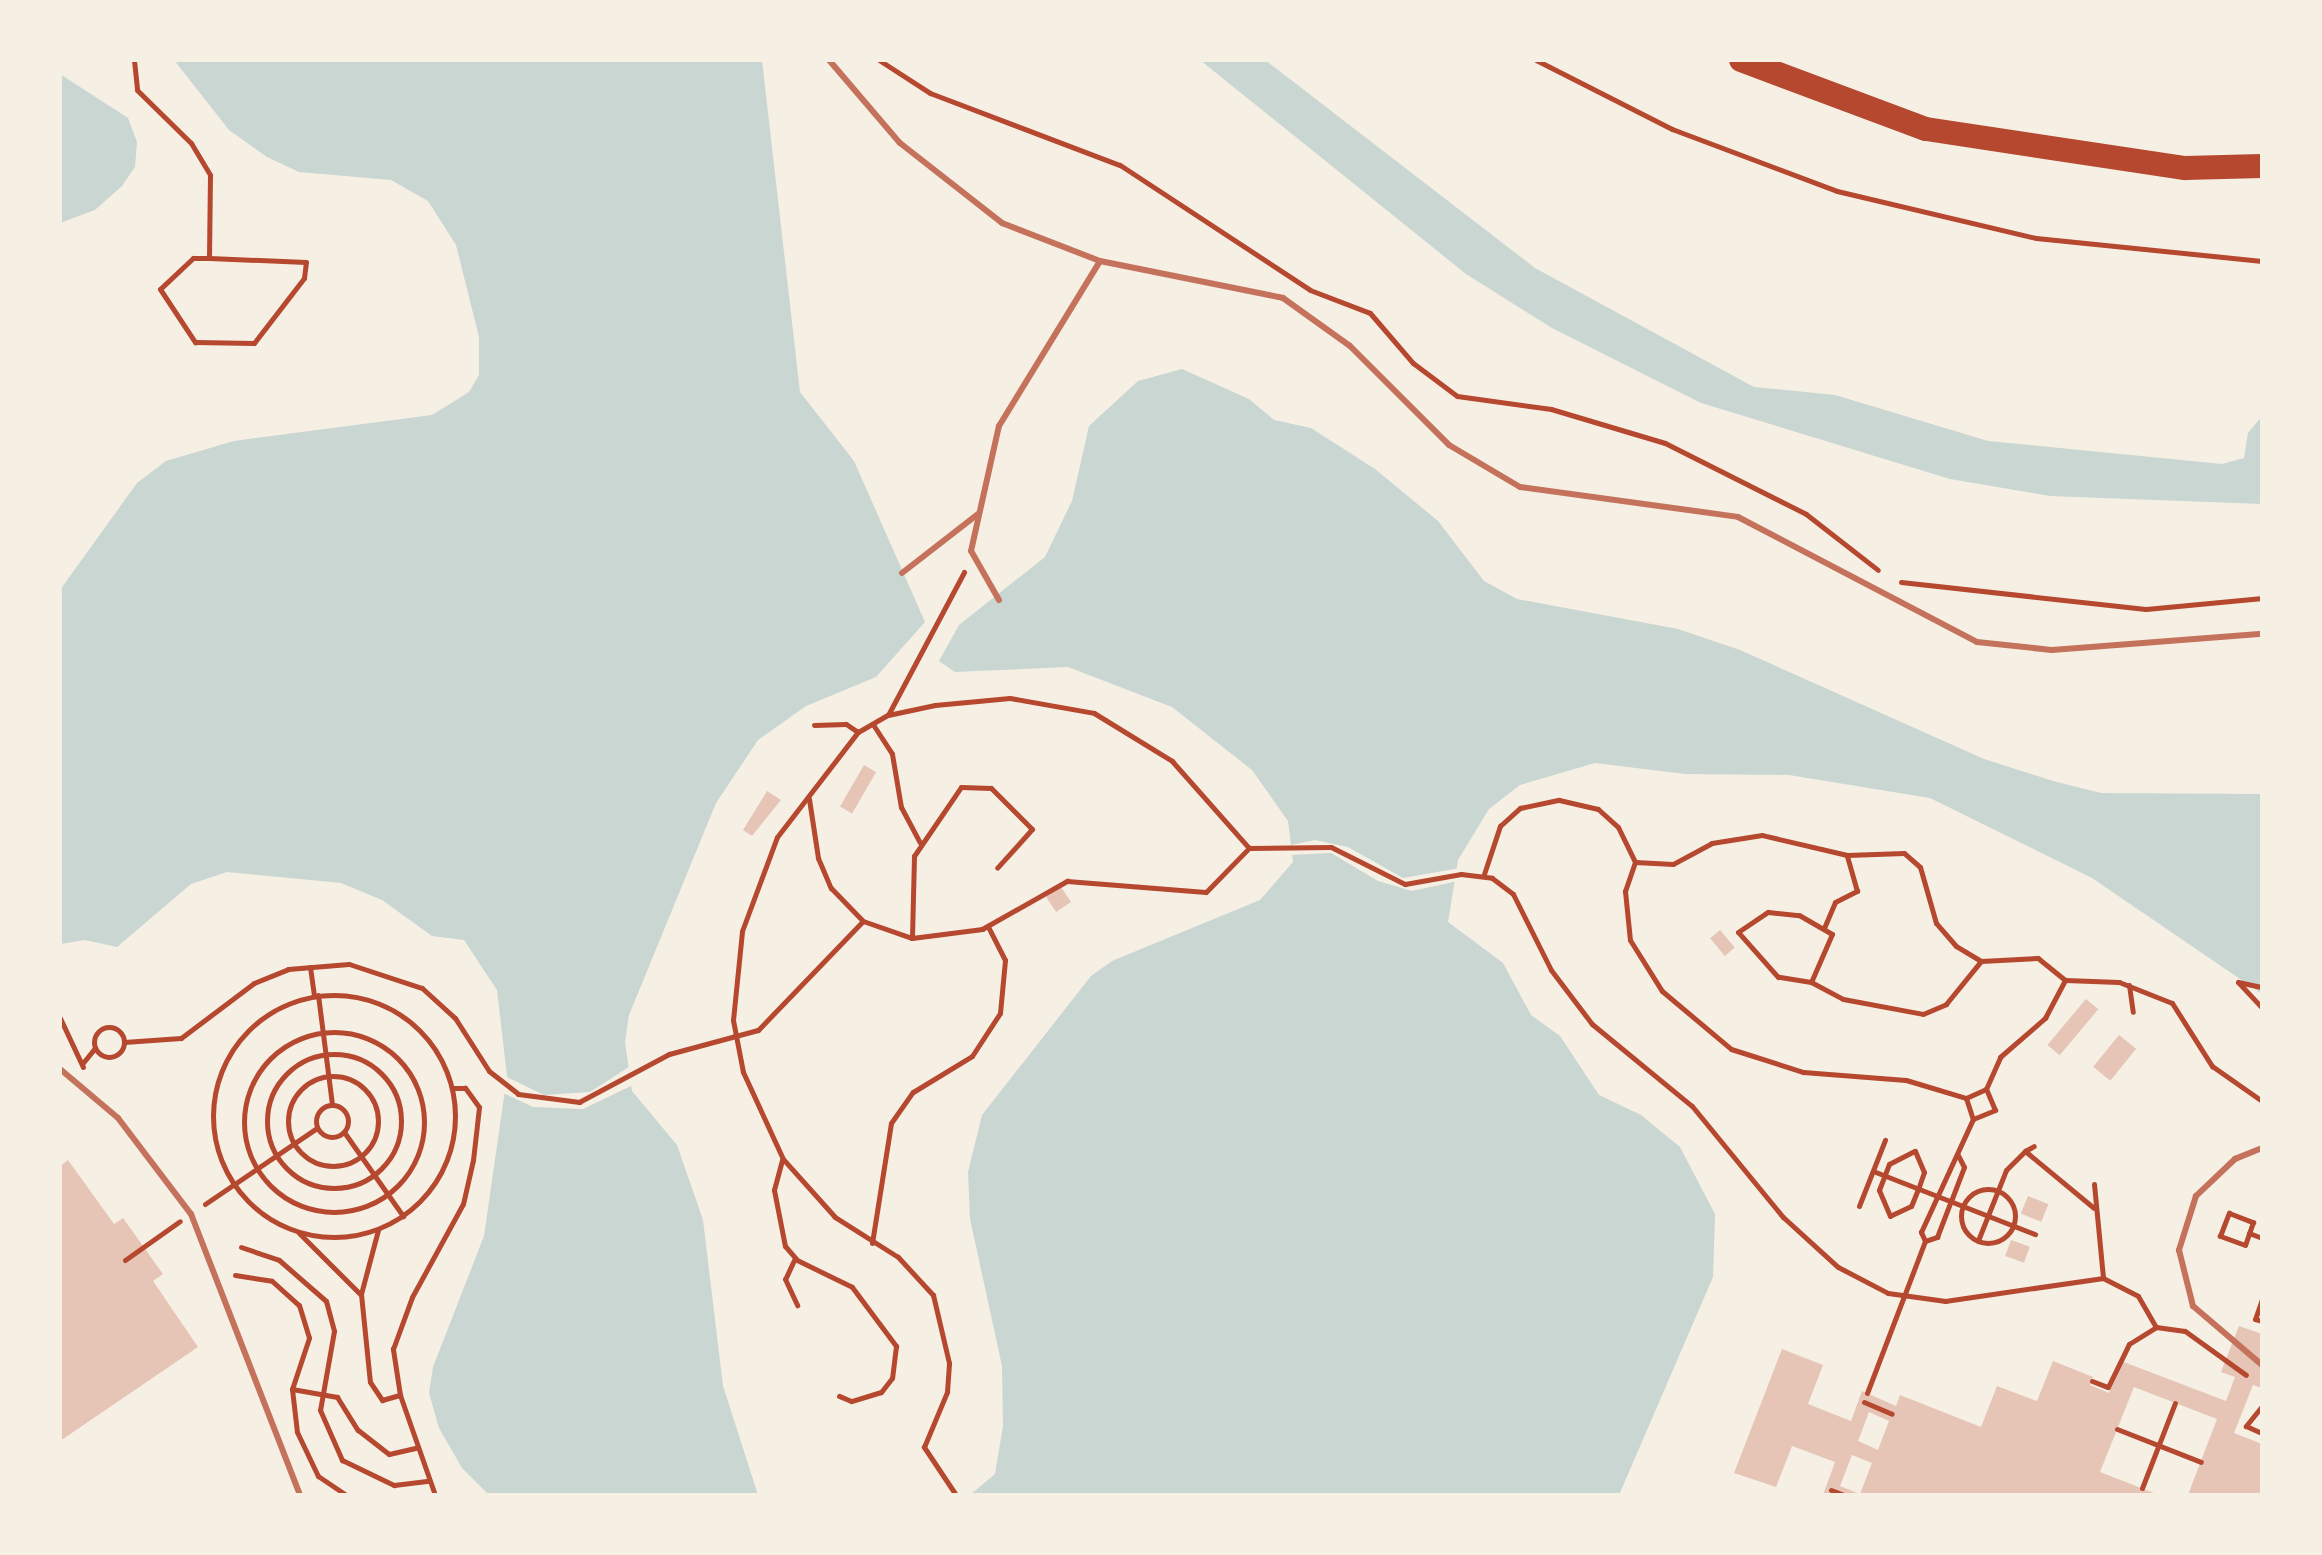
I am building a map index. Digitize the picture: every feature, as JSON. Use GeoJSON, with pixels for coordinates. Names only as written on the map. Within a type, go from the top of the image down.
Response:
{"type":"FeatureCollection","features":[{"type":"Feature","properties":{"kind":"highway"},"geometry":{"type":"LineString","coordinates":[[1741,60],[1926,129],[2185,168],[2262,166]]}},
{"type":"Feature","properties":{"kind":"lane"},"geometry":{"type":"LineString","coordinates":[[829,60],[900,143],[973,203],[1029,236],[1100,261],[1283,298],[1350,346],[1449,445],[1520,487],[1738,517],[1977,642],[2052,650],[2262,634]]}},
{"type":"Feature","properties":{"kind":"lane"},"geometry":{"type":"LineString","coordinates":[[999,600],[971,551],[1009,402],[1100,261]]}},
{"type":"Feature","properties":{"kind":"lane"},"geometry":{"type":"LineString","coordinates":[[902,573],[978,514]]}},
{"type":"Feature","properties":{"kind":"lane"},"geometry":{"type":"LineString","coordinates":[[60,1069],[118,1118],[191,1214],[300,1495]]}},
{"type":"Feature","properties":{"kind":"lane"},"geometry":{"type":"LineString","coordinates":[[2261,1148],[2225,1166],[2196,1196],[2179,1250],[2193,1306],[2262,1365]]}},
{"type":"Feature","properties":{"kind":"path"},"geometry":{"type":"LineString","coordinates":[[134,60],[137,90],[191,143],[210,175],[209,258]]}},
{"type":"Feature","properties":{"kind":"path"},"geometry":{"type":"LineString","coordinates":[[879,60],[930,93],[1120,165],[1310,290],[1370,313],[1413,363],[1457,396],[1551,409],[1665,443],[1806,514],[1897,581],[2146,609],[2262,598]]}},
{"type":"Feature","properties":{"kind":"path"},"geometry":{"type":"LineString","coordinates":[[1536,60],[1725,151],[1893,207],[2088,246],[2262,261]]}},
{"type":"Feature","properties":{"kind":"path"},"geometry":{"type":"LineString","coordinates":[[193,258],[209,258],[306,262],[304,278],[254,343],[195,342],[160,289],[193,258]]}},
{"type":"Feature","properties":{"kind":"path"},"geometry":{"type":"LineString","coordinates":[[956,1495],[924,1447],[947,1392],[944,1332],[925,1283],[825,1208],[783,1159],[758,1115],[735,1041],[736,958],[751,898],[777,837],[858,732],[888,715],[956,593],[971,551]]}},
{"type":"Feature","properties":{"kind":"path"},"geometry":{"type":"LineString","coordinates":[[888,715],[1010,698],[1094,713],[1172,761],[1249,848],[1331,847],[1405,884],[1461,874],[1484,874],[1513,894],[1551,970],[1592,1024],[1692,1106],[1804,1239],[1853,1276],[1904,1297],[1965,1300],[2103,1278],[2138,1296],[2156,1327]]}},
{"type":"Feature","properties":{"kind":"path"},"geometry":{"type":"LineString","coordinates":[[814,725],[846,724],[858,732]]}},
{"type":"Feature","properties":{"kind":"path"},"geometry":{"type":"LineString","coordinates":[[873,726],[892,754],[901,807],[920,842]]}},
{"type":"Feature","properties":{"kind":"path"},"geometry":{"type":"LineString","coordinates":[[912,938],[911,876],[920,842],[961,787],[985,785],[1032,829],[997,868]]}},
{"type":"Feature","properties":{"kind":"path"},"geometry":{"type":"LineString","coordinates":[[809,798],[826,876],[863,921],[912,938],[988,926],[1067,881],[1206,892],[1249,848]]}},
{"type":"Feature","properties":{"kind":"path"},"geometry":{"type":"LineString","coordinates":[[1484,874],[1488,851],[1509,816],[1559,800],[1605,814],[1635,862]]}},
{"type":"Feature","properties":{"kind":"path"},"geometry":{"type":"LineString","coordinates":[[1635,862],[1673,864],[1712,843],[1762,835],[1847,855],[1890,850],[1914,860],[1936,923],[1981,961],[2038,958],[2065,980],[2129,985],[2178,1008],[2201,1053],[2262,1101]]}},
{"type":"Feature","properties":{"kind":"path"},"geometry":{"type":"LineString","coordinates":[[1824,928],[1835,902],[1857,891],[1847,855]]}},
{"type":"Feature","properties":{"kind":"path"},"geometry":{"type":"LineString","coordinates":[[1635,862],[1625,891],[1635,952],[1705,1033],[1773,1066],[1906,1080],[1966,1098],[1986,1089],[2000,1057],[2045,1018],[2065,980]]}},
{"type":"Feature","properties":{"kind":"path"},"geometry":{"type":"LineString","coordinates":[[1811,982],[1832,934],[1824,928],[1779,910],[1756,916],[1738,932],[1778,977],[1811,982],[1843,999],[1931,1014],[1981,961]]}},
{"type":"Feature","properties":{"kind":"path"},"geometry":{"type":"LineString","coordinates":[[95,1048],[113,1057],[124,1042],[181,1038],[254,983],[310,967],[388,972],[422,988],[455,1018],[502,1084],[557,1104],[598,1098],[649,1063],[704,1045],[735,1041],[777,1017],[863,921]]}},
{"type":"Feature","properties":{"kind":"path"},"geometry":{"type":"LineString","coordinates":[[872,1243],[891,1123],[913,1092],[972,1056],[1000,1013],[1005,960],[988,926]]}},
{"type":"Feature","properties":{"kind":"path"},"geometry":{"type":"LineString","coordinates":[[310,967],[332,1104]]}},
{"type":"Feature","properties":{"kind":"path"},"geometry":{"type":"LineString","coordinates":[[2262,987],[2238,982],[2262,1008]]}},
{"type":"Feature","properties":{"kind":"path"},"geometry":{"type":"LineString","coordinates":[[2129,985],[2133,1012]]}},
{"type":"Feature","properties":{"kind":"path"},"geometry":{"type":"LineString","coordinates":[[316,995],[362,998],[402,1014],[429,1038],[453,1088],[448,1157],[426,1196],[403,1216],[379,1229],[340,1237],[298,1232],[266,1217],[234,1184],[215,1134],[219,1079],[255,1024],[316,995]]}},
{"type":"Feature","properties":{"kind":"path"},"geometry":{"type":"LineString","coordinates":[[60,1018],[85,1072]]}},
{"type":"Feature","properties":{"kind":"path"},"geometry":{"type":"LineString","coordinates":[[82,1064],[95,1048],[105,1027],[119,1030],[124,1042]]}},
{"type":"Feature","properties":{"kind":"path"},"geometry":{"type":"LineString","coordinates":[[322,1029],[367,1038],[414,1084],[420,1152],[390,1197],[321,1210],[282,1197],[256,1168],[244,1125],[255,1076],[287,1042],[322,1029]]}},
{"type":"Feature","properties":{"kind":"path"},"geometry":{"type":"LineString","coordinates":[[325,1051],[368,1064],[392,1091],[398,1145],[376,1177],[347,1187],[311,1184],[276,1155],[267,1127],[272,1093],[295,1064],[325,1051]]}},
{"type":"Feature","properties":{"kind":"path"},"geometry":{"type":"LineString","coordinates":[[328,1074],[354,1082],[372,1103],[377,1137],[363,1160],[322,1164],[296,1142],[292,1102],[308,1081],[328,1074]]}},
{"type":"Feature","properties":{"kind":"path"},"geometry":{"type":"LineString","coordinates":[[435,1495],[416,1448],[400,1395],[396,1332],[463,1204],[473,1160],[479,1107],[465,1088],[453,1088]]}},
{"type":"Feature","properties":{"kind":"path"},"geometry":{"type":"LineString","coordinates":[[1973,1119],[1995,1110],[1986,1089]]}},
{"type":"Feature","properties":{"kind":"path"},"geometry":{"type":"LineString","coordinates":[[1867,1393],[1925,1241],[1921,1232],[1935,1195],[1950,1158],[1958,1155],[1973,1119],[1966,1098]]}},
{"type":"Feature","properties":{"kind":"path"},"geometry":{"type":"LineString","coordinates":[[332,1104],[346,1111],[344,1132],[403,1216]]}},
{"type":"Feature","properties":{"kind":"path"},"geometry":{"type":"LineString","coordinates":[[317,1128],[318,1112],[332,1104]]}},
{"type":"Feature","properties":{"kind":"path"},"geometry":{"type":"LineString","coordinates":[[205,1204],[317,1128]]}},
{"type":"Feature","properties":{"kind":"path"},"geometry":{"type":"LineString","coordinates":[[317,1128],[329,1137],[344,1132]]}},
{"type":"Feature","properties":{"kind":"path"},"geometry":{"type":"LineString","coordinates":[[1859,1206],[1885,1140]]}},
{"type":"Feature","properties":{"kind":"path"},"geometry":{"type":"LineString","coordinates":[[1979,1238],[1996,1194],[2025,1151],[2034,1146]]}},
{"type":"Feature","properties":{"kind":"path"},"geometry":{"type":"LineString","coordinates":[[1915,1151],[1924,1172],[1911,1206],[1890,1216],[1879,1190],[1884,1176],[1889,1164],[1915,1151]]}},
{"type":"Feature","properties":{"kind":"path"},"geometry":{"type":"LineString","coordinates":[[2025,1151],[2094,1208]]}},
{"type":"Feature","properties":{"kind":"path"},"geometry":{"type":"LineString","coordinates":[[1925,1241],[1937,1237],[1951,1201],[1964,1167],[1958,1155]]}},
{"type":"Feature","properties":{"kind":"path"},"geometry":{"type":"LineString","coordinates":[[783,1159],[775,1210],[795,1258],[852,1287],[896,1346],[892,1378],[881,1392],[851,1401],[839,1396]]}},
{"type":"Feature","properties":{"kind":"path"},"geometry":{"type":"LineString","coordinates":[[1873,1171],[2035,1234]]}},
{"type":"Feature","properties":{"kind":"path"},"geometry":{"type":"LineString","coordinates":[[2094,1184],[2103,1278]]}},
{"type":"Feature","properties":{"kind":"path"},"geometry":{"type":"LineString","coordinates":[[1971,1192],[1996,1194],[2011,1199],[2013,1226],[1992,1244],[1979,1238],[1959,1221],[1971,1192]]}},
{"type":"Feature","properties":{"kind":"path"},"geometry":{"type":"LineString","coordinates":[[2229,1213],[2253,1222],[2249,1233],[2245,1245],[2220,1236],[2229,1213]]}},
{"type":"Feature","properties":{"kind":"path"},"geometry":{"type":"LineString","coordinates":[[125,1260],[172,1227]]}},
{"type":"Feature","properties":{"kind":"path"},"geometry":{"type":"LineString","coordinates":[[379,1229],[361,1294],[370,1382],[382,1400],[400,1395]]}},
{"type":"Feature","properties":{"kind":"path"},"geometry":{"type":"LineString","coordinates":[[298,1232],[361,1294]]}},
{"type":"Feature","properties":{"kind":"path"},"geometry":{"type":"LineString","coordinates":[[2249,1233],[2262,1238]]}},
{"type":"Feature","properties":{"kind":"path"},"geometry":{"type":"LineString","coordinates":[[241,1247],[279,1260],[326,1301],[334,1331],[320,1394],[322,1426],[354,1470],[394,1485],[429,1481]]}},
{"type":"Feature","properties":{"kind":"path"},"geometry":{"type":"LineString","coordinates":[[795,1258],[785,1279],[797,1305]]}},
{"type":"Feature","properties":{"kind":"path"},"geometry":{"type":"LineString","coordinates":[[235,1275],[272,1281],[299,1305],[309,1338],[292,1389],[306,1457],[346,1495]]}},
{"type":"Feature","properties":{"kind":"path"},"geometry":{"type":"LineString","coordinates":[[2262,1299],[2255,1319],[2262,1321]]}},
{"type":"Feature","properties":{"kind":"path"},"geometry":{"type":"LineString","coordinates":[[2092,1381],[2108,1387],[2129,1344],[2156,1327],[2185,1331],[2254,1377]]}},
{"type":"Feature","properties":{"kind":"path"},"geometry":{"type":"LineString","coordinates":[[292,1389],[337,1397],[358,1430],[389,1454],[416,1448]]}},
{"type":"Feature","properties":{"kind":"path"},"geometry":{"type":"LineString","coordinates":[[1864,1402],[1892,1414]]}},
{"type":"Feature","properties":{"kind":"path"},"geometry":{"type":"LineString","coordinates":[[2142,1488],[2175,1403]]}},
{"type":"Feature","properties":{"kind":"path"},"geometry":{"type":"LineString","coordinates":[[2262,1406],[2246,1426],[2262,1433]]}},
{"type":"Feature","properties":{"kind":"path"},"geometry":{"type":"LineString","coordinates":[[2117,1429],[2201,1462]]}},
{"type":"Feature","properties":{"kind":"path"},"geometry":{"type":"LineString","coordinates":[[1831,1490],[1844,1495]]}},
{"type":"Feature","properties":{"kind":"shaded area"},"geometry":{"type":"Polygon","coordinates":[[[174,60],[762,60],[800,392],[854,461],[925,622],[876,677],[806,706],[758,740],[716,803],[629,1015],[625,1042],[632,1091],[677,1145],[703,1220],[723,1386],[758,1495],[489,1495],[462,1468],[439,1428],[429,1393],[433,1367],[484,1236],[507,1076],[497,990],[464,940],[432,936],[382,900],[341,883],[227,872],[191,884],[117,947],[85,940],[60,944],[60,590],[137,483],[166,461],[234,441],[432,415],[469,392],[479,375],[479,337],[456,245],[428,201],[391,180],[299,172],[267,157],[229,130],[174,60]]]}},
{"type":"Feature","properties":{"kind":"shaded area"},"geometry":{"type":"Polygon","coordinates":[[[1200,60],[1265,60],[1535,268],[1754,387],[1835,395],[1988,441],[2222,464],[2244,458],[2248,433],[2262,416],[2262,504],[2050,496],[1950,479],[1701,403],[1552,328],[1466,274],[1200,60]]]}},
{"type":"Feature","properties":{"kind":"shaded area"},"geometry":{"type":"Polygon","coordinates":[[[60,74],[128,118],[137,142],[135,167],[122,186],[95,210],[60,223],[60,74]]]}},
{"type":"Feature","properties":{"kind":"shaded area"},"geometry":{"type":"Polygon","coordinates":[[[1182,369],[1249,399],[1274,420],[1311,428],[1375,469],[1438,521],[1484,581],[1517,599],[1678,629],[1740,650],[1984,759],[2053,781],[2101,793],[2262,794],[2262,994],[2092,878],[1930,798],[1789,775],[1685,774],[1595,763],[1520,785],[1489,809],[1458,860],[1448,922],[1503,963],[1531,1015],[1560,1036],[1599,1095],[1641,1115],[1680,1147],[1715,1214],[1713,1277],[1619,1495],[970,1495],[995,1474],[1003,1426],[1002,1366],[970,1219],[968,1172],[982,1115],[1091,976],[1112,961],[1260,900],[1293,862],[1288,821],[1252,770],[1172,707],[1068,667],[955,672],[939,661],[959,625],[1045,557],[1072,501],[1089,426],[1138,381],[1182,369]]]}},
{"type":"Feature","properties":{"kind":"pier"},"geometry":{"type":"Polygon","coordinates":[[[1315,840],[1348,847],[1403,878],[1460,868],[1458,881],[1412,891],[1378,881],[1331,853],[1290,855],[1291,845],[1315,840]]]}},
{"type":"Feature","properties":{"kind":"pier"},"geometry":{"type":"Polygon","coordinates":[[[632,1065],[631,1086],[583,1109],[533,1107],[501,1092],[503,1075],[544,1095],[590,1092],[632,1065]]]}},
{"type":"Feature","properties":{"kind":"building"},"geometry":{"type":"Polygon","coordinates":[[[864,765],[876,772],[852,814],[840,807],[864,765]]]}},
{"type":"Feature","properties":{"kind":"building"},"geometry":{"type":"Polygon","coordinates":[[[767,791],[781,800],[752,836],[743,830],[767,791]]]}},
{"type":"Feature","properties":{"kind":"building"},"geometry":{"type":"Polygon","coordinates":[[[1061,887],[1071,902],[1056,912],[1046,897],[1061,887]]]}},
{"type":"Feature","properties":{"kind":"building"},"geometry":{"type":"Polygon","coordinates":[[[1720,930],[1735,948],[1725,956],[1710,938],[1720,930]]]}},
{"type":"Feature","properties":{"kind":"building"},"geometry":{"type":"Polygon","coordinates":[[[2086,999],[2098,1009],[2060,1055],[2047,1045],[2086,999]]]}},
{"type":"Feature","properties":{"kind":"building"},"geometry":{"type":"Polygon","coordinates":[[[2119,1035],[2136,1049],[2110,1081],[2093,1067],[2119,1035]]]}},
{"type":"Feature","properties":{"kind":"building"},"geometry":{"type":"Polygon","coordinates":[[[68,1160],[114,1224],[123,1218],[163,1274],[153,1281],[198,1347],[60,1441],[60,1166],[68,1160]]]}},
{"type":"Feature","properties":{"kind":"building"},"geometry":{"type":"Polygon","coordinates":[[[2028,1196],[2048,1204],[2041,1222],[2021,1214],[2028,1196]]]}},
{"type":"Feature","properties":{"kind":"building"},"geometry":{"type":"Polygon","coordinates":[[[2011,1240],[2030,1247],[2024,1263],[2005,1256],[2011,1240]]]}},
{"type":"Feature","properties":{"kind":"building"},"geometry":{"type":"Polygon","coordinates":[[[2239,1326],[2262,1334],[2262,1388],[2253,1385],[2234,1433],[2262,1444],[2262,1495],[2188,1495],[2217,1419],[2134,1387],[2100,1472],[2159,1495],[1823,1495],[1835,1462],[1792,1446],[1776,1487],[1734,1473],[1782,1349],[1823,1365],[1808,1404],[1851,1421],[1862,1391],[1896,1406],[1900,1395],[1981,1427],[1997,1386],[2037,1401],[2053,1361],[2093,1377],[2090,1385],[2109,1393],[2121,1361],[2226,1401],[2235,1377],[2221,1372],[2239,1326]],[[1869,1412],[1858,1441],[1878,1450],[1889,1421],[1869,1412]],[[1852,1455],[1840,1486],[1860,1494],[1872,1463],[1852,1455]]]}}]}
